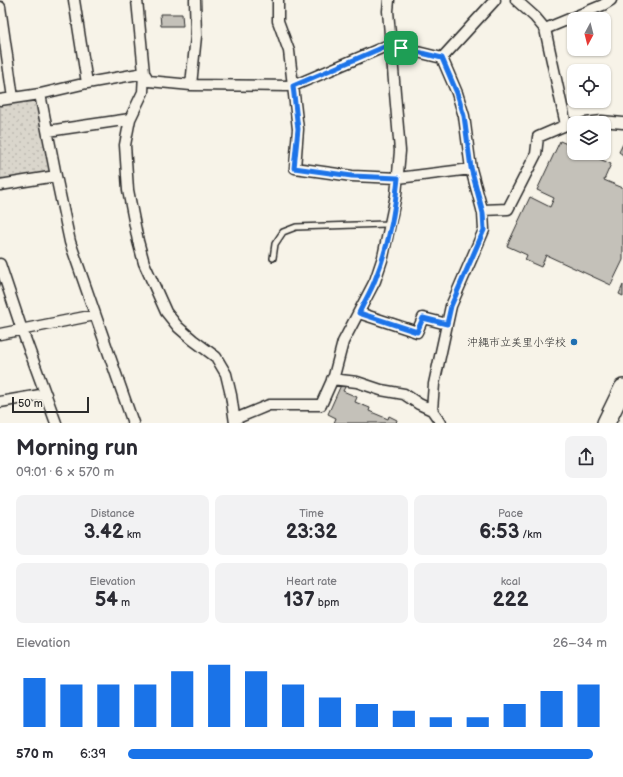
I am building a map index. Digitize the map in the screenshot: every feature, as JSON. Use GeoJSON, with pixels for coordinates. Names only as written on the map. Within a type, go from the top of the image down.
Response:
{"type":"FeatureCollection","features":[{"type":"Feature","properties":{"kind":"highway"},"geometry":{"type":"LineString","coordinates":[[606,423],[623,388]]}},
{"type":"Feature","properties":{"kind":"street"},"geometry":{"type":"LineString","coordinates":[[74,0],[87,84]]}},
{"type":"Feature","properties":{"kind":"street"},"geometry":{"type":"LineString","coordinates":[[137,0],[144,73],[143,92],[130,119],[125,145],[128,190],[138,241],[144,264],[166,312],[178,327],[216,357],[226,374],[232,395],[235,421],[270,405],[322,405],[332,379],[343,342],[375,281],[383,257],[391,222],[398,178],[400,151],[388,10],[389,0]]}},
{"type":"Feature","properties":{"kind":"street"},"geometry":{"type":"LineString","coordinates":[[192,85],[196,36],[195,0]]}},
{"type":"Feature","properties":{"kind":"street"},"geometry":{"type":"LineString","coordinates":[[278,0],[278,21],[289,51],[298,129],[294,168],[352,176],[398,178],[471,168]]}},
{"type":"Feature","properties":{"kind":"street"},"geometry":{"type":"LineString","coordinates":[[442,58],[495,0]]}},
{"type":"Feature","properties":{"kind":"street"},"geometry":{"type":"LineString","coordinates":[[516,0],[535,17],[545,29],[568,116]]}},
{"type":"Feature","properties":{"kind":"street"},"geometry":{"type":"LineString","coordinates":[[545,29],[605,2]]}},
{"type":"Feature","properties":{"kind":"street"},"geometry":{"type":"LineString","coordinates":[[0,7],[1,28],[12,98]]}},
{"type":"Feature","properties":{"kind":"street"},"geometry":{"type":"LineString","coordinates":[[144,73],[149,81],[192,85],[293,86],[391,44],[401,48],[442,58]]}},
{"type":"Feature","properties":{"kind":"street"},"geometry":{"type":"LineString","coordinates":[[432,410],[434,384],[451,306],[484,230],[482,210],[471,168],[464,116],[457,93],[442,58]]}},
{"type":"Feature","properties":{"kind":"street"},"geometry":{"type":"LineString","coordinates":[[0,100],[40,94],[144,73]]}},
{"type":"Feature","properties":{"kind":"street"},"geometry":{"type":"LineString","coordinates":[[40,94],[70,242],[133,423]]}},
{"type":"Feature","properties":{"kind":"street"},"geometry":{"type":"LineString","coordinates":[[48,131],[130,119]]}},
{"type":"Feature","properties":{"kind":"street"},"geometry":{"type":"LineString","coordinates":[[611,122],[623,123]]}},
{"type":"Feature","properties":{"kind":"street"},"geometry":{"type":"LineString","coordinates":[[482,210],[508,209],[536,154],[538,137],[567,125]]}},
{"type":"Feature","properties":{"kind":"street"},"geometry":{"type":"LineString","coordinates":[[0,185],[56,176]]}},
{"type":"Feature","properties":{"kind":"street"},"geometry":{"type":"LineString","coordinates":[[0,264],[56,423]]}},
{"type":"Feature","properties":{"kind":"street"},"geometry":{"type":"LineString","coordinates":[[359,313],[417,332],[423,318],[447,324]]}},
{"type":"Feature","properties":{"kind":"street"},"geometry":{"type":"LineString","coordinates":[[0,334],[95,315]]}},
{"type":"Feature","properties":{"kind":"street"},"geometry":{"type":"LineString","coordinates":[[332,379],[358,382],[381,390],[404,394],[419,404],[432,410],[441,423]]}},
{"type":"Feature","properties":{"kind":"street"},"geometry":{"type":"LineString","coordinates":[[0,402],[46,394]]}},
{"type":"Feature","properties":{"kind":"lane"},"geometry":{"type":"LineString","coordinates":[[273,258],[275,244],[283,232],[296,227],[386,224],[391,222]]}},
{"type":"Feature","properties":{"kind":"shaded area"},"geometry":{"type":"Polygon","coordinates":[[[40,94],[56,176],[0,185],[0,100],[40,94]]]}},
{"type":"Feature","properties":{"kind":"building"},"geometry":{"type":"Polygon","coordinates":[[[160,14],[182,14],[183,26],[161,26],[160,14]]]}},
{"type":"Feature","properties":{"kind":"building"},"geometry":{"type":"Polygon","coordinates":[[[560,141],[567,144],[567,160],[602,160],[611,164],[604,180],[623,188],[623,260],[611,285],[546,255],[541,267],[525,260],[527,255],[507,246],[530,197],[550,207],[554,198],[537,190],[560,141]]]}},
{"type":"Feature","properties":{"kind":"building"},"geometry":{"type":"Polygon","coordinates":[[[623,144],[623,155],[619,152],[623,144]]]}},
{"type":"Feature","properties":{"kind":"building"},"geometry":{"type":"Polygon","coordinates":[[[623,285],[623,296],[619,294],[623,285]]]}},
{"type":"Feature","properties":{"kind":"building"},"geometry":{"type":"Polygon","coordinates":[[[341,385],[345,387],[343,391],[357,397],[355,402],[370,408],[369,411],[388,419],[389,416],[397,420],[396,423],[334,423],[336,418],[328,414],[341,385]]]}},
{"type":"Feature","properties":{"kind":"place","name":"沖縄市立美里小学校"},"geometry":{"type":"Point","coordinates":[574,342]}},
{"type":"Feature","properties":{"kind":"route"},"geometry":{"type":"LineString","coordinates":[[391,44],[401,48],[442,58],[457,93],[464,116],[471,168],[483,213],[484,230],[451,306],[447,324],[423,318],[417,332],[359,313],[375,281],[383,257],[392,218],[398,178],[352,176],[294,168],[298,129],[293,86],[391,44]]}}]}
